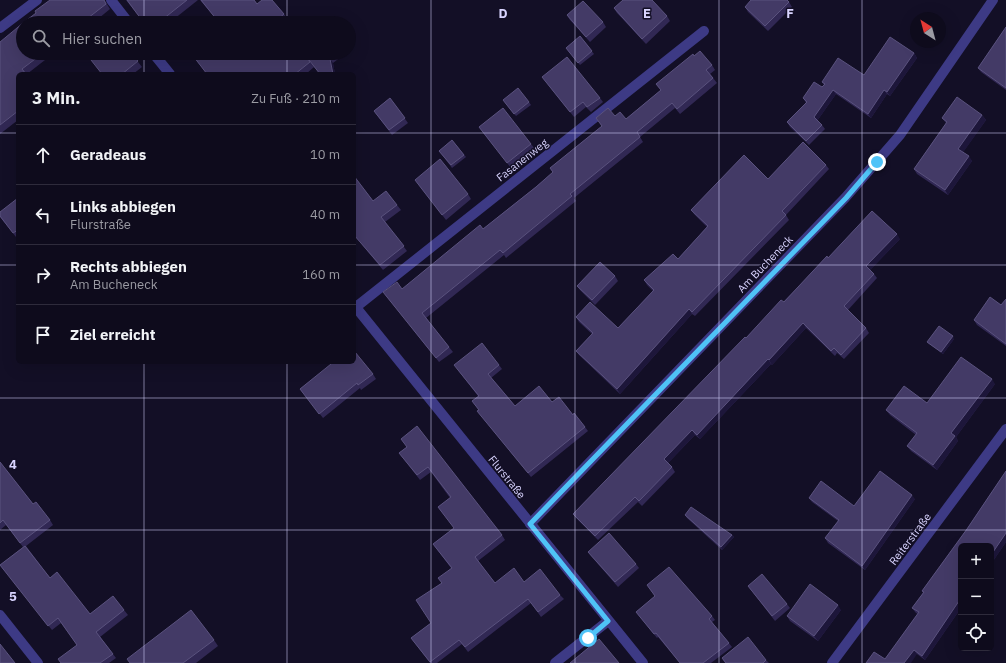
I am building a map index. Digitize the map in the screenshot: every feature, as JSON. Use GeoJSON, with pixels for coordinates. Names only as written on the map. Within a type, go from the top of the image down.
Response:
{"type":"FeatureCollection","features":[{"type":"Feature","properties":{"kind":"street"},"geometry":{"type":"LineString","coordinates":[[0,28],[37,0]]}},
{"type":"Feature","properties":{"kind":"street"},"geometry":{"type":"LineString","coordinates":[[111,0],[124,16]]}},
{"type":"Feature","properties":{"kind":"street","name":"Am Bucheneck"},"geometry":{"type":"LineString","coordinates":[[530,524],[846,198],[900,134],[993,0]]}},
{"type":"Feature","properties":{"kind":"street","name":"Fasanenweg"},"geometry":{"type":"LineString","coordinates":[[356,305],[704,31]]}},
{"type":"Feature","properties":{"kind":"street"},"geometry":{"type":"LineString","coordinates":[[159,60],[168,72]]}},
{"type":"Feature","properties":{"kind":"street","name":"Flurstraße"},"geometry":{"type":"LineString","coordinates":[[356,307],[643,663]]}},
{"type":"Feature","properties":{"kind":"street","name":"Reiterstraße"},"geometry":{"type":"LineString","coordinates":[[832,663],[1006,429]]}},
{"type":"Feature","properties":{"kind":"street"},"geometry":{"type":"LineString","coordinates":[[0,615],[38,663]]}},
{"type":"Feature","properties":{"kind":"street"},"geometry":{"type":"LineString","coordinates":[[555,663],[608,621]]}},
{"type":"Feature","properties":{"kind":"building"},"geometry":{"type":"Polygon","coordinates":[[[50,0],[104,0],[106,4],[91,16],[32,16],[36,13],[35,11],[50,0]]]}},
{"type":"Feature","properties":{"kind":"building"},"geometry":{"type":"Polygon","coordinates":[[[127,0],[187,0],[167,16],[139,16],[127,0]]]}},
{"type":"Feature","properties":{"kind":"building"},"geometry":{"type":"Polygon","coordinates":[[[201,0],[254,0],[257,4],[262,0],[272,0],[284,14],[282,16],[214,16],[201,0]]]}},
{"type":"Feature","properties":{"kind":"building"},"geometry":{"type":"Polygon","coordinates":[[[623,0],[652,0],[667,16],[642,39],[614,8],[623,0]]]}},
{"type":"Feature","properties":{"kind":"building"},"geometry":{"type":"Polygon","coordinates":[[[751,0],[787,0],[789,2],[765,26],[745,7],[751,0]]]}},
{"type":"Feature","properties":{"kind":"building"},"geometry":{"type":"Polygon","coordinates":[[[583,1],[603,22],[586,37],[567,15],[583,1]]]}},
{"type":"Feature","properties":{"kind":"building"},"geometry":{"type":"Polygon","coordinates":[[[1006,27],[1006,88],[978,68],[1006,27]]]}},
{"type":"Feature","properties":{"kind":"building"},"geometry":{"type":"Polygon","coordinates":[[[16,29],[16,60],[34,60],[22,69],[24,72],[16,72],[16,113],[0,125],[0,42],[16,29]]]}},
{"type":"Feature","properties":{"kind":"building"},"geometry":{"type":"Polygon","coordinates":[[[580,36],[592,51],[578,63],[566,48],[580,36]]]}},
{"type":"Feature","properties":{"kind":"building"},"geometry":{"type":"Polygon","coordinates":[[[890,37],[914,53],[887,92],[884,90],[868,114],[833,90],[814,117],[822,125],[806,141],[787,122],[807,102],[803,98],[814,82],[822,87],[825,84],[822,82],[838,58],[864,75],[890,37]]]}},
{"type":"Feature","properties":{"kind":"building"},"geometry":{"type":"Polygon","coordinates":[[[700,51],[712,65],[706,70],[713,78],[677,109],[672,103],[637,132],[640,137],[570,194],[572,196],[503,253],[500,250],[422,313],[449,347],[436,358],[383,292],[397,282],[402,289],[480,225],[483,229],[536,187],[553,172],[550,168],[602,126],[596,118],[608,108],[615,116],[620,112],[626,119],[661,90],[656,84],[693,54],[694,56],[700,51]]]}},
{"type":"Feature","properties":{"kind":"building"},"geometry":{"type":"Polygon","coordinates":[[[567,57],[600,98],[587,107],[583,102],[570,112],[542,77],[567,57]]]}},
{"type":"Feature","properties":{"kind":"building"},"geometry":{"type":"Polygon","coordinates":[[[91,60],[138,61],[124,72],[100,72],[91,60]]]}},
{"type":"Feature","properties":{"kind":"building"},"geometry":{"type":"Polygon","coordinates":[[[196,60],[308,60],[310,62],[298,72],[205,72],[196,60]]]}},
{"type":"Feature","properties":{"kind":"building"},"geometry":{"type":"Polygon","coordinates":[[[309,60],[330,60],[333,72],[318,72],[309,60]]]}},
{"type":"Feature","properties":{"kind":"building"},"geometry":{"type":"Polygon","coordinates":[[[518,88],[529,102],[514,114],[503,100],[518,88]]]}},
{"type":"Feature","properties":{"kind":"building"},"geometry":{"type":"Polygon","coordinates":[[[957,97],[982,115],[958,149],[969,156],[945,190],[914,169],[947,122],[942,118],[957,97]]]}},
{"type":"Feature","properties":{"kind":"building"},"geometry":{"type":"Polygon","coordinates":[[[390,98],[405,118],[389,130],[374,111],[390,98]]]}},
{"type":"Feature","properties":{"kind":"building"},"geometry":{"type":"Polygon","coordinates":[[[503,108],[531,144],[507,163],[479,127],[503,108]]]}},
{"type":"Feature","properties":{"kind":"building"},"geometry":{"type":"Polygon","coordinates":[[[452,140],[464,155],[451,165],[439,151],[452,140]]]}},
{"type":"Feature","properties":{"kind":"building"},"geometry":{"type":"Polygon","coordinates":[[[803,142],[826,165],[782,211],[786,215],[692,312],[689,309],[617,389],[576,351],[593,333],[576,317],[590,302],[618,328],[654,290],[644,280],[673,254],[678,259],[708,226],[691,210],[744,155],[768,179],[803,142]]]}},
{"type":"Feature","properties":{"kind":"building"},"geometry":{"type":"Polygon","coordinates":[[[440,159],[468,194],[442,215],[415,180],[440,159]]]}},
{"type":"Feature","properties":{"kind":"building"},"geometry":{"type":"Polygon","coordinates":[[[356,179],[373,201],[386,191],[397,205],[381,217],[404,246],[380,265],[356,237],[356,179]]]}},
{"type":"Feature","properties":{"kind":"building"},"geometry":{"type":"Polygon","coordinates":[[[16,200],[16,231],[13,233],[0,216],[0,212],[16,200]]]}},
{"type":"Feature","properties":{"kind":"building"},"geometry":{"type":"Polygon","coordinates":[[[872,211],[897,234],[866,266],[874,274],[844,306],[866,328],[841,355],[834,348],[831,351],[803,323],[697,435],[692,430],[664,459],[672,467],[639,501],[635,497],[595,536],[573,514],[745,337],[746,338],[781,300],[784,302],[872,211]]]}},
{"type":"Feature","properties":{"kind":"building"},"geometry":{"type":"Polygon","coordinates":[[[600,262],[615,276],[592,300],[577,286],[600,262]]]}},
{"type":"Feature","properties":{"kind":"building"},"geometry":{"type":"Polygon","coordinates":[[[990,297],[1001,305],[1006,299],[1006,344],[974,320],[990,297]]]}},
{"type":"Feature","properties":{"kind":"building"},"geometry":{"type":"Polygon","coordinates":[[[939,326],[953,336],[941,352],[927,342],[939,326]]]}},
{"type":"Feature","properties":{"kind":"building"},"geometry":{"type":"Polygon","coordinates":[[[482,343],[499,365],[488,374],[515,406],[539,386],[552,402],[559,397],[573,415],[574,413],[585,427],[528,473],[477,411],[479,410],[472,401],[479,396],[454,365],[482,343]]]}},
{"type":"Feature","properties":{"kind":"building"},"geometry":{"type":"Polygon","coordinates":[[[356,353],[373,374],[358,385],[357,383],[319,414],[300,389],[331,364],[356,364],[356,353]]]}},
{"type":"Feature","properties":{"kind":"building"},"geometry":{"type":"Polygon","coordinates":[[[961,357],[992,379],[951,433],[955,436],[933,465],[907,446],[917,433],[886,410],[904,386],[927,403],[961,357]]]}},
{"type":"Feature","properties":{"kind":"building"},"geometry":{"type":"Polygon","coordinates":[[[417,426],[502,535],[475,557],[495,583],[514,568],[524,582],[540,569],[560,595],[538,612],[528,599],[465,647],[459,640],[430,662],[411,638],[431,623],[416,600],[442,583],[438,578],[452,568],[433,544],[454,528],[438,507],[451,497],[428,467],[417,475],[399,453],[407,447],[401,439],[417,426]]]}},
{"type":"Feature","properties":{"kind":"building"},"geometry":{"type":"Polygon","coordinates":[[[0,462],[33,504],[36,502],[50,520],[20,543],[3,520],[0,523],[0,462]]]}},
{"type":"Feature","properties":{"kind":"building"},"geometry":{"type":"Polygon","coordinates":[[[880,471],[912,495],[862,566],[825,538],[839,520],[809,498],[821,481],[854,506],[880,471]]]}},
{"type":"Feature","properties":{"kind":"building"},"geometry":{"type":"Polygon","coordinates":[[[1006,471],[1006,533],[994,551],[994,543],[958,543],[958,602],[922,656],[914,650],[904,663],[866,663],[874,652],[885,659],[919,612],[912,608],[924,592],[922,591],[967,529],[1006,471]]]}},
{"type":"Feature","properties":{"kind":"building"},"geometry":{"type":"Polygon","coordinates":[[[691,507],[732,535],[721,547],[685,515],[691,507]]]}},
{"type":"Feature","properties":{"kind":"building"},"geometry":{"type":"Polygon","coordinates":[[[609,533],[636,564],[615,582],[588,552],[609,533]]]}},
{"type":"Feature","properties":{"kind":"building"},"geometry":{"type":"Polygon","coordinates":[[[25,546],[50,578],[57,572],[90,614],[113,596],[124,610],[96,632],[113,654],[100,663],[61,663],[58,659],[77,645],[58,618],[48,626],[0,565],[25,546]]]}},
{"type":"Feature","properties":{"kind":"building"},"geometry":{"type":"Polygon","coordinates":[[[669,567],[712,616],[709,619],[729,643],[703,663],[680,663],[656,633],[654,634],[636,612],[655,596],[647,585],[669,567]]]}},
{"type":"Feature","properties":{"kind":"building"},"geometry":{"type":"Polygon","coordinates":[[[762,574],[787,604],[772,616],[748,586],[762,574]]]}},
{"type":"Feature","properties":{"kind":"building"},"geometry":{"type":"Polygon","coordinates":[[[810,584],[838,605],[814,636],[787,616],[810,584]]]}},
{"type":"Feature","properties":{"kind":"building"},"geometry":{"type":"Polygon","coordinates":[[[191,610],[214,640],[183,663],[130,663],[127,659],[191,610]]]}},
{"type":"Feature","properties":{"kind":"building"},"geometry":{"type":"Polygon","coordinates":[[[748,637],[766,660],[763,663],[726,663],[722,658],[748,637]]]}},
{"type":"Feature","properties":{"kind":"building"},"geometry":{"type":"Polygon","coordinates":[[[599,639],[619,663],[570,663],[599,639]]]}},
{"type":"Feature","properties":{"kind":"building"},"geometry":{"type":"Polygon","coordinates":[[[0,644],[15,663],[0,663],[0,644]]]}},
{"type":"Feature","properties":{"kind":"route"},"geometry":{"type":"LineString","coordinates":[[588,638],[608,621],[530,524],[846,198],[877,162]]}}]}
